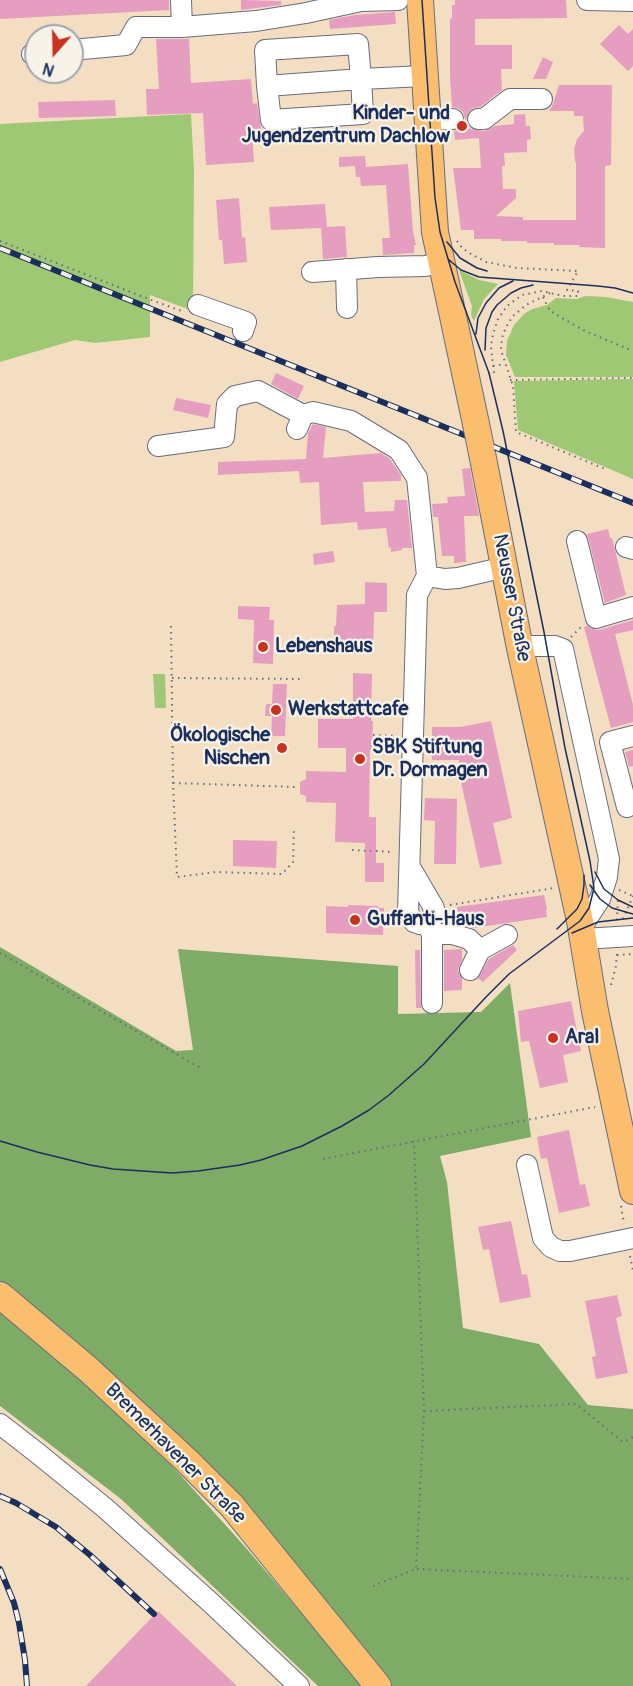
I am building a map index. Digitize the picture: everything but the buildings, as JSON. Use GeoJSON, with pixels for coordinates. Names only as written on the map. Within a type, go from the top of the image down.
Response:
{"type":"FeatureCollection","features":[{"type":"Feature","properties":{"kind":"main road","name":"Neusser Straße"},"geometry":{"type":"LineString","coordinates":[[420,0],[435,232],[479,436],[520,648],[582,933],[595,1011],[633,1191]]}},
{"type":"Feature","properties":{"kind":"main road","name":"Bremerhavener Straße"},"geometry":{"type":"LineString","coordinates":[[0,1295],[89,1370],[232,1506],[378,1686]]}},
{"type":"Feature","properties":{"kind":"street"},"geometry":{"type":"LineString","coordinates":[[181,0],[182,27]]}},
{"type":"Feature","properties":{"kind":"street"},"geometry":{"type":"LineString","coordinates":[[288,0],[288,6],[320,2],[323,10]]}},
{"type":"Feature","properties":{"kind":"street"},"geometry":{"type":"LineString","coordinates":[[84,49],[126,45],[136,27],[182,27],[256,21],[361,1],[398,0]]}},
{"type":"Feature","properties":{"kind":"street"},"geometry":{"type":"LineString","coordinates":[[587,0],[633,1]]}},
{"type":"Feature","properties":{"kind":"street"},"geometry":{"type":"LineString","coordinates":[[358,44],[361,79],[363,114],[271,120],[264,50],[358,44]]}},
{"type":"Feature","properties":{"kind":"street"},"geometry":{"type":"LineString","coordinates":[[267,86],[424,76]]}},
{"type":"Feature","properties":{"kind":"street"},"geometry":{"type":"LineString","coordinates":[[478,119],[484,119],[510,99],[542,99]]}},
{"type":"Feature","properties":{"kind":"street"},"geometry":{"type":"LineString","coordinates":[[427,120],[453,119]]}},
{"type":"Feature","properties":{"kind":"street"},"geometry":{"type":"LineString","coordinates":[[312,272],[425,266],[442,263]]}},
{"type":"Feature","properties":{"kind":"street"},"geometry":{"type":"LineString","coordinates":[[346,269],[347,308]]}},
{"type":"Feature","properties":{"kind":"street"},"geometry":{"type":"LineString","coordinates":[[194,309],[246,322],[243,331]]}},
{"type":"Feature","properties":{"kind":"street"},"geometry":{"type":"LineString","coordinates":[[158,446],[224,437],[227,404],[235,396],[258,391],[300,422],[313,412],[351,422],[399,450],[417,478],[427,576],[417,595],[410,867],[431,922],[432,1003]]}},
{"type":"Feature","properties":{"kind":"street"},"geometry":{"type":"LineString","coordinates":[[577,541],[596,618],[633,607]]}},
{"type":"Feature","properties":{"kind":"street"},"geometry":{"type":"LineString","coordinates":[[427,576],[445,579],[458,578],[505,567]]}},
{"type":"Feature","properties":{"kind":"street"},"geometry":{"type":"LineString","coordinates":[[520,648],[555,646],[562,649],[604,836],[609,860],[607,877],[600,900],[582,933]]}},
{"type":"Feature","properties":{"kind":"street"},"geometry":{"type":"LineString","coordinates":[[627,807],[610,742],[633,736]]}},
{"type":"Feature","properties":{"kind":"street"},"geometry":{"type":"LineString","coordinates":[[431,922],[452,934],[469,939],[480,950]]}},
{"type":"Feature","properties":{"kind":"street"},"geometry":{"type":"LineString","coordinates":[[582,933],[627,930]]}},
{"type":"Feature","properties":{"kind":"street"},"geometry":{"type":"LineString","coordinates":[[470,970],[480,950],[507,935]]}},
{"type":"Feature","properties":{"kind":"street"},"geometry":{"type":"LineString","coordinates":[[527,1165],[543,1238],[551,1247],[560,1251],[570,1251],[633,1238]]}},
{"type":"Feature","properties":{"kind":"street"},"geometry":{"type":"LineString","coordinates":[[0,1424],[105,1508],[299,1686]]}},
{"type":"Feature","properties":{"kind":"path"},"geometry":{"type":"LineString","coordinates":[[0,241],[154,301],[194,309]]}},
{"type":"Feature","properties":{"kind":"path"},"geometry":{"type":"LineString","coordinates":[[458,241],[462,248],[486,262],[517,268],[578,271],[567,290],[578,291],[578,296],[563,296],[542,291],[530,292],[507,306],[495,326],[491,347],[494,373],[482,370]]}},
{"type":"Feature","properties":{"kind":"path"},"geometry":{"type":"LineString","coordinates":[[551,293],[526,305],[513,316],[506,327],[501,350],[513,386],[516,432],[605,469]]}},
{"type":"Feature","properties":{"kind":"path"},"geometry":{"type":"LineString","coordinates":[[543,297],[550,311],[585,331],[633,351]]}},
{"type":"Feature","properties":{"kind":"path"},"geometry":{"type":"LineString","coordinates":[[494,366],[505,364]]}},
{"type":"Feature","properties":{"kind":"path"},"geometry":{"type":"LineString","coordinates":[[510,380],[633,378]]}},
{"type":"Feature","properties":{"kind":"path"},"geometry":{"type":"LineString","coordinates":[[569,640],[581,627],[596,618]]}},
{"type":"Feature","properties":{"kind":"path"},"geometry":{"type":"LineString","coordinates":[[171,626],[177,877],[216,872],[282,874],[293,862],[294,827]]}},
{"type":"Feature","properties":{"kind":"path"},"geometry":{"type":"LineString","coordinates":[[171,678],[300,679]]}},
{"type":"Feature","properties":{"kind":"path"},"geometry":{"type":"LineString","coordinates":[[373,735],[414,738]]}},
{"type":"Feature","properties":{"kind":"path"},"geometry":{"type":"LineString","coordinates":[[173,783],[296,787]]}},
{"type":"Feature","properties":{"kind":"path"},"geometry":{"type":"LineString","coordinates":[[351,850],[371,851]]}},
{"type":"Feature","properties":{"kind":"path"},"geometry":{"type":"LineString","coordinates":[[431,922],[556,887]]}},
{"type":"Feature","properties":{"kind":"path"},"geometry":{"type":"LineString","coordinates":[[617,890],[633,896],[627,930]]}},
{"type":"Feature","properties":{"kind":"path"},"geometry":{"type":"LineString","coordinates":[[0,953],[199,1067]]}},
{"type":"Feature","properties":{"kind":"path"},"geometry":{"type":"LineString","coordinates":[[611,986],[617,955],[633,954]]}},
{"type":"Feature","properties":{"kind":"path"},"geometry":{"type":"LineString","coordinates":[[323,1159],[597,1107]]}},
{"type":"Feature","properties":{"kind":"path"},"geometry":{"type":"LineString","coordinates":[[414,1141],[424,1411],[416,1569]]}},
{"type":"Feature","properties":{"kind":"path"},"geometry":{"type":"LineString","coordinates":[[424,1411],[576,1404],[623,1442],[633,1437]]}},
{"type":"Feature","properties":{"kind":"path"},"geometry":{"type":"LineString","coordinates":[[373,1586],[416,1569],[633,1579]]}},
{"type":"Feature","properties":{"kind":"green space"},"geometry":{"type":"Polygon","coordinates":[[[191,114],[194,170],[193,311],[150,295],[150,337],[95,343],[75,340],[0,362],[0,124],[191,114]]]}},
{"type":"Feature","properties":{"kind":"green space"},"geometry":{"type":"Polygon","coordinates":[[[459,270],[479,280],[498,284],[484,299],[474,321],[471,315],[472,306],[459,270]]]}},
{"type":"Feature","properties":{"kind":"green space"},"geometry":{"type":"Polygon","coordinates":[[[585,296],[633,302],[633,377],[515,377],[506,355],[507,341],[514,325],[524,314],[547,305],[556,298],[577,299],[585,296]]]}},
{"type":"Feature","properties":{"kind":"green space"},"geometry":{"type":"Polygon","coordinates":[[[633,379],[633,479],[518,430],[514,381],[633,379]]]}},
{"type":"Feature","properties":{"kind":"green space"},"geometry":{"type":"Polygon","coordinates":[[[153,674],[165,674],[166,708],[155,708],[153,674]]]}},
{"type":"Feature","properties":{"kind":"green space"},"geometry":{"type":"Polygon","coordinates":[[[0,947],[176,1051],[193,1050],[178,949],[398,966],[398,1014],[481,1012],[510,983],[531,1137],[440,1156],[447,1182],[463,1328],[539,1344],[588,1405],[633,1409],[633,1686],[391,1686],[270,1542],[0,1284],[0,947]]]}},
{"type":"Feature","properties":{"kind":"green space"},"geometry":{"type":"Polygon","coordinates":[[[0,1312],[84,1383],[174,1468],[247,1549],[363,1686],[318,1686],[121,1499],[0,1406],[0,1312]]]}},
{"type":"Feature","properties":{"kind":"tram line"},"geometry":{"type":"LineString","coordinates":[[0,1141],[90,1165],[172,1173],[240,1165],[302,1146],[342,1126],[389,1095],[424,1064],[509,974],[580,921],[589,908],[594,888],[590,861],[565,748],[503,431],[489,373],[455,282],[440,232],[435,198],[422,0]]}},
{"type":"Feature","properties":{"kind":"tram line"},"geometry":{"type":"LineString","coordinates":[[447,242],[460,258],[487,271]]}},
{"type":"Feature","properties":{"kind":"tram line"},"geometry":{"type":"LineString","coordinates":[[448,259],[461,270],[479,277],[598,286],[633,293]]}},
{"type":"Feature","properties":{"kind":"tram line"},"geometry":{"type":"LineString","coordinates":[[476,334],[478,318],[486,303],[499,288],[513,281]]}},
{"type":"Feature","properties":{"kind":"tram line"},"geometry":{"type":"LineString","coordinates":[[485,350],[486,328],[497,305],[511,293],[533,285]]}},
{"type":"Feature","properties":{"kind":"tram line"},"geometry":{"type":"LineString","coordinates":[[595,872],[604,889],[618,900],[633,907]]}},
{"type":"Feature","properties":{"kind":"tram line"},"geometry":{"type":"LineString","coordinates":[[557,929],[577,909],[582,899],[584,875]]}},
{"type":"Feature","properties":{"kind":"tram line"},"geometry":{"type":"LineString","coordinates":[[590,885],[600,899],[612,908],[633,914]]}},
{"type":"Feature","properties":{"kind":"tram line"},"geometry":{"type":"LineString","coordinates":[[572,933],[598,922],[633,918]]}},
{"type":"Feature","properties":{"kind":"railway"},"geometry":{"type":"LineString","coordinates":[[0,248],[633,503]]}},
{"type":"Feature","properties":{"kind":"railway"},"geometry":{"type":"LineString","coordinates":[[0,1496],[56,1527],[154,1614]]}},
{"type":"Feature","properties":{"kind":"railway"},"geometry":{"type":"LineString","coordinates":[[0,1569],[14,1603],[19,1623],[27,1686]]}},
{"type":"Feature","properties":{"kind":"place","name":"Kinder- und Jugendzentrum Dachlow"},"geometry":{"type":"Point","coordinates":[462,126]}},
{"type":"Feature","properties":{"kind":"place","name":"Lebenshaus"},"geometry":{"type":"Point","coordinates":[263,647]}},
{"type":"Feature","properties":{"kind":"place","name":"Werkstattcafe"},"geometry":{"type":"Point","coordinates":[276,710]}},
{"type":"Feature","properties":{"kind":"place","name":"Ökologische Nischen"},"geometry":{"type":"Point","coordinates":[282,748]}},
{"type":"Feature","properties":{"kind":"place","name":"SBK Stiftung Dr. Dormagen"},"geometry":{"type":"Point","coordinates":[360,759]}},
{"type":"Feature","properties":{"kind":"place","name":"Guffanti-Haus"},"geometry":{"type":"Point","coordinates":[355,920]}},
{"type":"Feature","properties":{"kind":"place","name":"Aral"},"geometry":{"type":"Point","coordinates":[553,1038]}}]}
